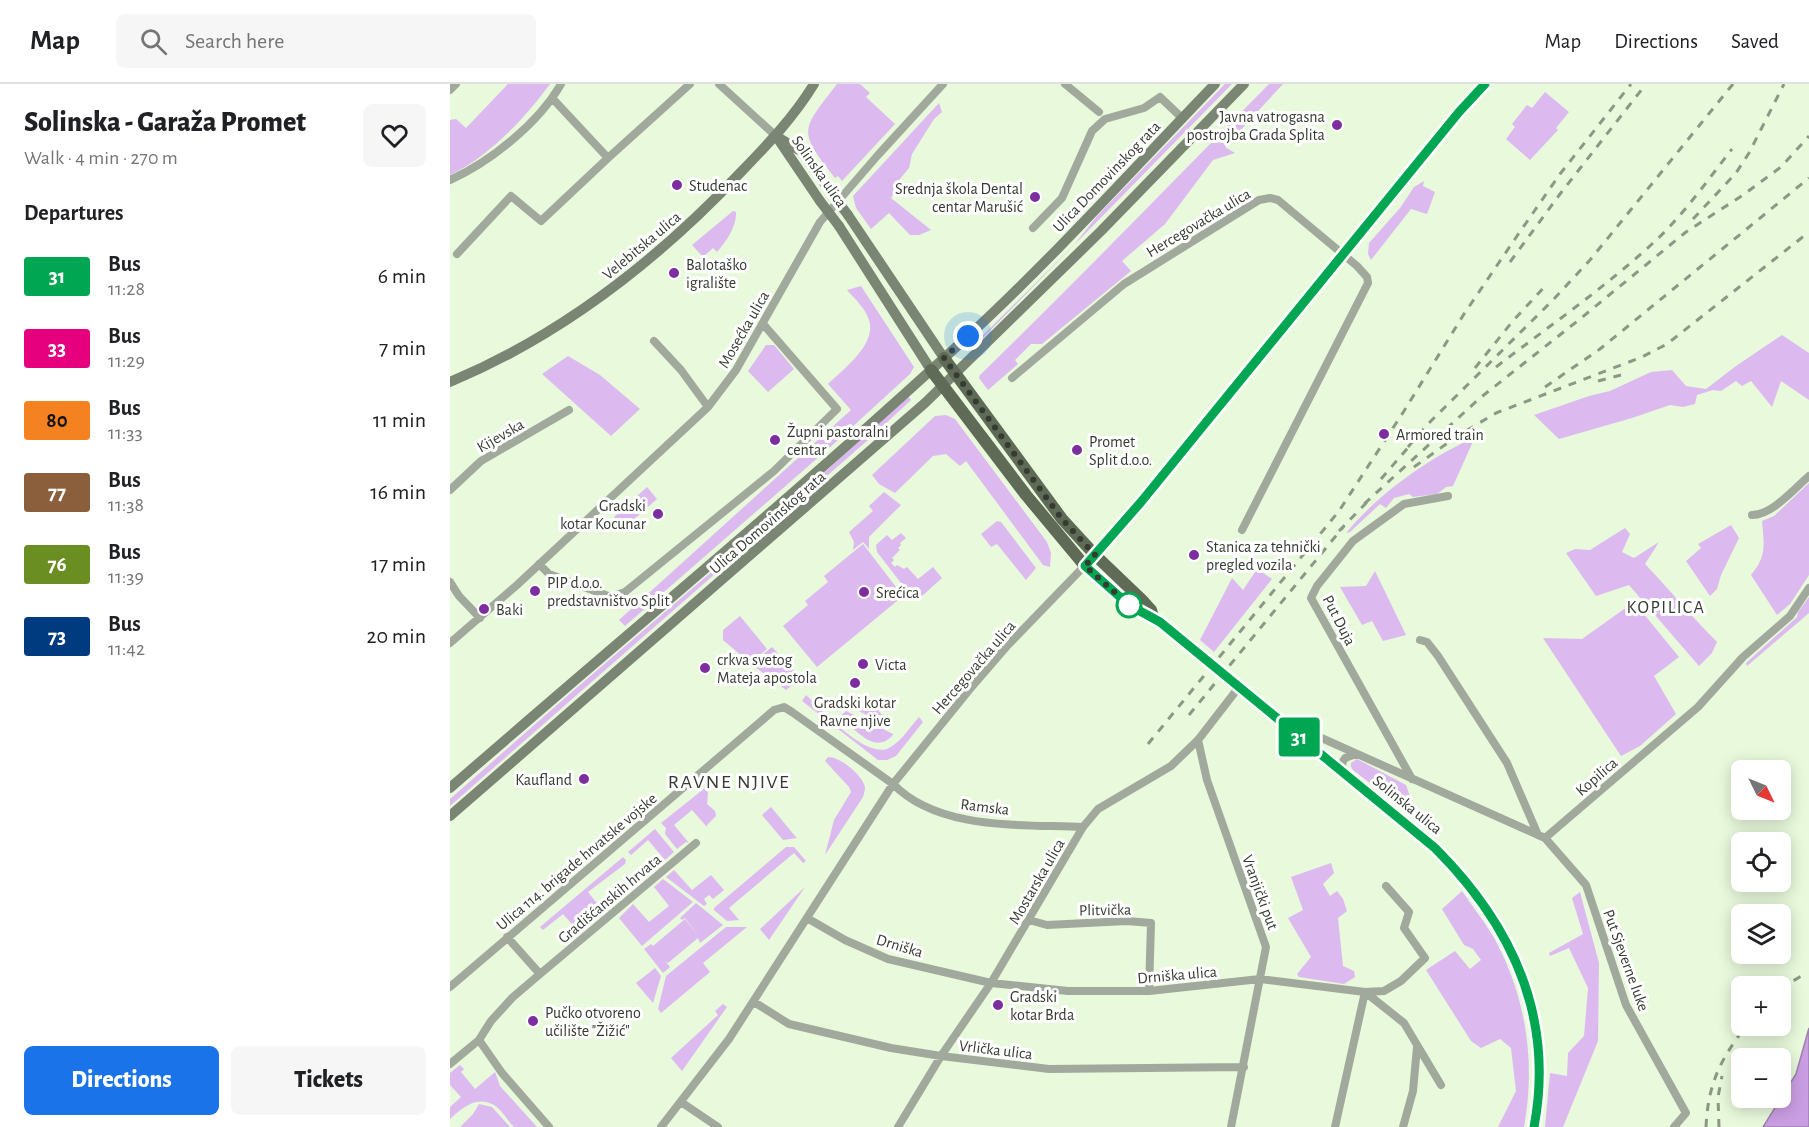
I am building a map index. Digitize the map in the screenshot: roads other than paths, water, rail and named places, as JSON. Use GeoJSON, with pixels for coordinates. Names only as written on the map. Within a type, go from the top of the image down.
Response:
{"type":"FeatureCollection","features":[{"type":"Feature","properties":{"kind":"main road","name":"Velebitska ulica"},"geometry":{"type":"LineString","coordinates":[[450,382],[544,334],[612,290],[641,267],[700,215],[776,136],[814,84]]}},
{"type":"Feature","properties":{"kind":"main road","name":"Ulica Domovinskog rata"},"geometry":{"type":"LineString","coordinates":[[450,788],[931,370],[1034,272],[1215,84]]}},
{"type":"Feature","properties":{"kind":"main road","name":"Ulica Domovinskog rata"},"geometry":{"type":"LineString","coordinates":[[450,816],[824,493],[955,375],[1101,231],[1244,84]]}},
{"type":"Feature","properties":{"kind":"main road","name":"Solinska ulica"},"geometry":{"type":"LineString","coordinates":[[776,136],[802,152],[848,215],[955,375],[1062,519],[1095,555],[1142,600],[1151,610],[1153,617]]}},
{"type":"Feature","properties":{"kind":"main road","name":"Solinska ulica"},"geometry":{"type":"LineString","coordinates":[[776,136],[793,164],[839,226],[931,370],[1026,495],[1085,566],[1129,605],[1153,617],[1435,848],[1462,875],[1482,901],[1501,931],[1524,982],[1537,1030],[1540,1072],[1534,1127]]}},
{"type":"Feature","properties":{"kind":"street"},"geometry":{"type":"LineString","coordinates":[[450,90],[456,84]]}},
{"type":"Feature","properties":{"kind":"street"},"geometry":{"type":"LineString","coordinates":[[450,180],[491,156],[524,128],[553,99],[561,84]]}},
{"type":"Feature","properties":{"kind":"street"},"geometry":{"type":"LineString","coordinates":[[457,254],[511,196],[541,222],[690,84]]}},
{"type":"Feature","properties":{"kind":"street"},"geometry":{"type":"LineString","coordinates":[[719,84],[776,136]]}},
{"type":"Feature","properties":{"kind":"street","name":"Mosećka ulica"},"geometry":{"type":"LineString","coordinates":[[450,643],[480,618],[708,407],[736,370],[820,222],[943,84]]}},
{"type":"Feature","properties":{"kind":"street"},"geometry":{"type":"LineString","coordinates":[[1065,84],[1099,112]]}},
{"type":"Feature","properties":{"kind":"street","name":"Hercegovačka ulica"},"geometry":{"type":"LineString","coordinates":[[661,1127],[712,1063],[754,1002],[893,784],[990,666],[1085,566],[1141,502],[1459,112],[1485,84]]}},
{"type":"Feature","properties":{"kind":"street"},"geometry":{"type":"LineString","coordinates":[[1033,228],[1062,198],[1092,131],[1105,119],[1144,108],[1160,97],[1182,118]]}},
{"type":"Feature","properties":{"kind":"street"},"geometry":{"type":"LineString","coordinates":[[553,99],[608,158]]}},
{"type":"Feature","properties":{"kind":"street","name":"Hercegovačka ulica"},"geometry":{"type":"LineString","coordinates":[[1012,378],[1124,284],[1263,198],[1278,200],[1344,255],[1366,277],[1368,283],[1242,530]]}},
{"type":"Feature","properties":{"kind":"street"},"geometry":{"type":"LineString","coordinates":[[539,564],[549,574],[612,597],[625,592],[774,471],[837,409],[763,324]]}},
{"type":"Feature","properties":{"kind":"street"},"geometry":{"type":"LineString","coordinates":[[654,341],[681,370],[708,407]]}},
{"type":"Feature","properties":{"kind":"street","name":"Kijevska"},"geometry":{"type":"LineString","coordinates":[[450,490],[481,461],[569,410]]}},
{"type":"Feature","properties":{"kind":"street"},"geometry":{"type":"LineString","coordinates":[[1752,515],[1760,515],[1768,511],[1809,476]]}},
{"type":"Feature","properties":{"kind":"street","name":"Put Duja"},"geometry":{"type":"LineString","coordinates":[[1412,779],[1311,598],[1317,586],[1353,542],[1362,535],[1404,504],[1448,496]]}},
{"type":"Feature","properties":{"kind":"street"},"geometry":{"type":"LineString","coordinates":[[450,582],[459,596],[480,618]]}},
{"type":"Feature","properties":{"kind":"street","name":"Kopilica"},"geometry":{"type":"LineString","coordinates":[[1541,836],[1698,707],[1743,657],[1790,616],[1809,588]]}},
{"type":"Feature","properties":{"kind":"street"},"geometry":{"type":"LineString","coordinates":[[1420,640],[1427,642],[1438,656],[1507,763],[1541,836]]}},
{"type":"Feature","properties":{"kind":"street","name":"Mostarska ulica"},"geometry":{"type":"LineString","coordinates":[[898,1127],[941,1056],[991,983],[1083,827],[1098,809],[1171,766],[1198,740],[1235,684]]}},
{"type":"Feature","properties":{"kind":"street","name":"Ulica 114. brigade hrvatske vojske"},"geometry":{"type":"LineString","coordinates":[[450,987],[759,723],[780,708],[784,707],[792,712],[893,784]]}},
{"type":"Feature","properties":{"kind":"street"},"geometry":{"type":"LineString","coordinates":[[1274,716],[1541,836]]}},
{"type":"Feature","properties":{"kind":"street","name":"Vranjički put"},"geometry":{"type":"LineString","coordinates":[[1198,740],[1207,780],[1266,947],[1231,1127]]}},
{"type":"Feature","properties":{"kind":"street"},"geometry":{"type":"LineString","coordinates":[[1343,774],[1342,764],[1345,758],[1356,754]]}},
{"type":"Feature","properties":{"kind":"street","name":"Ramska"},"geometry":{"type":"LineString","coordinates":[[893,784],[905,796],[930,810],[973,821],[1083,827]]}},
{"type":"Feature","properties":{"kind":"street","name":"Put Sjeverne luke"},"geometry":{"type":"LineString","coordinates":[[1541,836],[1586,885],[1626,1005],[1686,1113],[1674,1127]]}},
{"type":"Feature","properties":{"kind":"street","name":"Gradišćanskih hrvata"},"geometry":{"type":"LineString","coordinates":[[450,1064],[479,1040],[491,1021],[513,997],[696,843]]}},
{"type":"Feature","properties":{"kind":"street"},"geometry":{"type":"LineString","coordinates":[[1365,992],[1384,991],[1401,981],[1425,958],[1404,928],[1409,912],[1386,886]]}},
{"type":"Feature","properties":{"kind":"street","name":"Drniška"},"geometry":{"type":"LineString","coordinates":[[807,918],[845,940],[888,959],[991,983]]}},
{"type":"Feature","properties":{"kind":"street","name":"Plitvička"},"geometry":{"type":"LineString","coordinates":[[1029,920],[1047,925],[1127,921],[1151,923],[1149,991]]}},
{"type":"Feature","properties":{"kind":"street"},"geometry":{"type":"LineString","coordinates":[[507,937],[540,974]]}},
{"type":"Feature","properties":{"kind":"street","name":"Drniška ulica"},"geometry":{"type":"LineString","coordinates":[[991,983],[1068,991],[1149,991],[1260,979],[1365,992]]}},
{"type":"Feature","properties":{"kind":"street"},"geometry":{"type":"LineString","coordinates":[[1365,992],[1404,1023],[1441,1085]]}},
{"type":"Feature","properties":{"kind":"street"},"geometry":{"type":"LineString","coordinates":[[1335,1127],[1365,992]]}},
{"type":"Feature","properties":{"kind":"street","name":"Vrlička ulica"},"geometry":{"type":"LineString","coordinates":[[754,1002],[789,1024],[891,1048],[941,1056],[1049,1069],[1244,1067]]}},
{"type":"Feature","properties":{"kind":"street"},"geometry":{"type":"LineString","coordinates":[[479,1040],[502,1073],[549,1127]]}},
{"type":"Feature","properties":{"kind":"street"},"geometry":{"type":"LineString","coordinates":[[1403,1127],[1413,1091],[1417,1047]]}},
{"type":"Feature","properties":{"kind":"street"},"geometry":{"type":"LineString","coordinates":[[681,1102],[718,1127]]}},
{"type":"Feature","properties":{"kind":"railway"},"geometry":{"type":"LineString","coordinates":[[1148,744],[1339,511],[1464,314],[1517,236],[1560,174],[1631,84]]}},
{"type":"Feature","properties":{"kind":"railway"},"geometry":{"type":"LineString","coordinates":[[1510,262],[1646,84]]}},
{"type":"Feature","properties":{"kind":"railway"},"geometry":{"type":"LineString","coordinates":[[1408,447],[1590,260],[1733,84]]}},
{"type":"Feature","properties":{"kind":"railway"},"geometry":{"type":"LineString","coordinates":[[1693,219],[1736,173],[1749,153],[1784,84]]}},
{"type":"Feature","properties":{"kind":"railway"},"geometry":{"type":"LineString","coordinates":[[1364,504],[1480,398],[1686,232],[1781,167],[1809,136]]}},
{"type":"Feature","properties":{"kind":"railway"},"geometry":{"type":"LineString","coordinates":[[1496,367],[1595,292],[1652,244],[1684,211],[1732,149]]}},
{"type":"Feature","properties":{"kind":"railway"},"geometry":{"type":"LineString","coordinates":[[1545,387],[1600,349],[1809,178]]}},
{"type":"Feature","properties":{"kind":"railway"},"geometry":{"type":"LineString","coordinates":[[1414,467],[1456,437],[1496,413],[1642,357],[1667,344],[1809,232]]}},
{"type":"Feature","properties":{"kind":"railway"},"geometry":{"type":"LineString","coordinates":[[1475,368],[1512,322],[1547,284]]}},
{"type":"Feature","properties":{"kind":"railway"},"geometry":{"type":"LineString","coordinates":[[1598,381],[1621,375]]}},
{"type":"Feature","properties":{"kind":"railway"},"geometry":{"type":"LineString","coordinates":[[1381,479],[1412,443]]}},
{"type":"Feature","properties":{"kind":"railway"},"geometry":{"type":"LineString","coordinates":[[1339,531],[1370,499]]}},
{"type":"Feature","properties":{"kind":"railway"},"geometry":{"type":"LineString","coordinates":[[1189,715],[1344,526]]}},
{"type":"Feature","properties":{"kind":"railway"},"geometry":{"type":"LineString","coordinates":[[1791,982],[1806,973]]}},
{"type":"Feature","properties":{"kind":"railway"},"geometry":{"type":"LineString","coordinates":[[1706,1127],[1709,1098],[1717,1073],[1739,1036]]}},
{"type":"Feature","properties":{"kind":"railway"},"geometry":{"type":"LineString","coordinates":[[1719,1127],[1718,1097],[1722,1076]]}},
{"type":"Feature","properties":{"kind":"place","name":"Javna vatrogasna postrojba Grada Splita"},"geometry":{"type":"Point","coordinates":[1337,125]}},
{"type":"Feature","properties":{"kind":"place","name":"Studenac"},"geometry":{"type":"Point","coordinates":[677,185]}},
{"type":"Feature","properties":{"kind":"place","name":"Srednja škola Dental centar Marušić"},"geometry":{"type":"Point","coordinates":[1035,197]}},
{"type":"Feature","properties":{"kind":"place","name":"Balotaško igralište"},"geometry":{"type":"Point","coordinates":[674,273]}},
{"type":"Feature","properties":{"kind":"place","name":"Armored train"},"geometry":{"type":"Point","coordinates":[1384,434]}},
{"type":"Feature","properties":{"kind":"place","name":"Župni pastoralni centar"},"geometry":{"type":"Point","coordinates":[775,440]}},
{"type":"Feature","properties":{"kind":"place","name":"Promet Split d.o.o."},"geometry":{"type":"Point","coordinates":[1077,450]}},
{"type":"Feature","properties":{"kind":"place","name":"Gradski kotar Kocunar"},"geometry":{"type":"Point","coordinates":[658,514]}},
{"type":"Feature","properties":{"kind":"place","name":"Stanica za tehnički pregled vozila"},"geometry":{"type":"Point","coordinates":[1194,555]}},
{"type":"Feature","properties":{"kind":"place","name":"PIP d.o.o. predstavništvo Split"},"geometry":{"type":"Point","coordinates":[535,591]}},
{"type":"Feature","properties":{"kind":"place","name":"Srećica"},"geometry":{"type":"Point","coordinates":[864,592]}},
{"type":"Feature","properties":{"kind":"place","name":"Baki"},"geometry":{"type":"Point","coordinates":[484,609]}},
{"type":"Feature","properties":{"kind":"place","name":"Victa"},"geometry":{"type":"Point","coordinates":[863,664]}},
{"type":"Feature","properties":{"kind":"place","name":"crkva svetog Mateja apostola"},"geometry":{"type":"Point","coordinates":[705,668]}},
{"type":"Feature","properties":{"kind":"place","name":"Gradski kotar Ravne njive"},"geometry":{"type":"Point","coordinates":[855,683]}},
{"type":"Feature","properties":{"kind":"place","name":"Kaufland"},"geometry":{"type":"Point","coordinates":[584,779]}},
{"type":"Feature","properties":{"kind":"place","name":"Gradski kotar Brda"},"geometry":{"type":"Point","coordinates":[998,1005]}},
{"type":"Feature","properties":{"kind":"place","name":"Pučko otvoreno učilište \"Žižić\""},"geometry":{"type":"Point","coordinates":[533,1021]}},
{"type":"Feature","properties":{"kind":"district","name":"KOPILICA"},"geometry":{"type":"Point","coordinates":[1666,607]}},
{"type":"Feature","properties":{"kind":"district","name":"RAVNE NJIVE"},"geometry":{"type":"Point","coordinates":[729,781]}}]}
